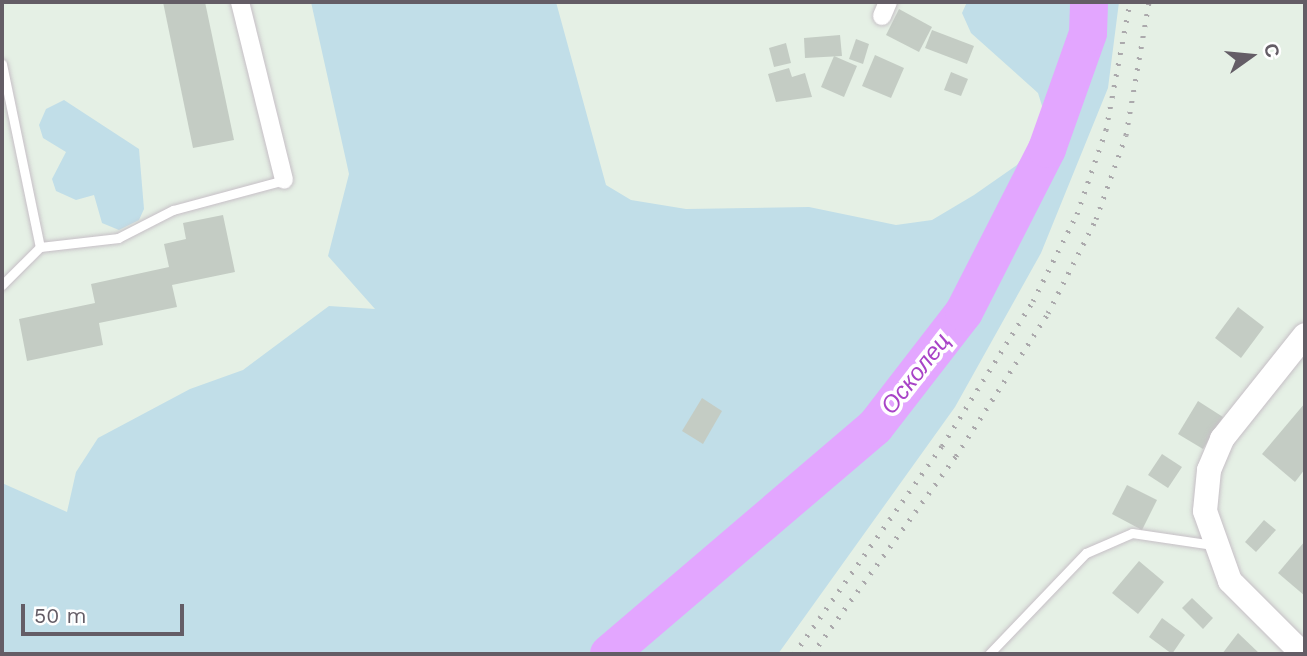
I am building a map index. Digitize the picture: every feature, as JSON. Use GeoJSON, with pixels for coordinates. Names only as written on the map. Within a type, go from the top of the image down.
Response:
{"type":"FeatureCollection","features":[{"type":"Feature","properties":{"kind":"street"},"geometry":{"type":"LineString","coordinates":[[240,2],[284,180]]}},
{"type":"Feature","properties":{"kind":"street"},"geometry":{"type":"LineString","coordinates":[[1289,650],[1230,581],[1213,545],[1205,511],[1209,470],[1222,439],[1305,335]]}},
{"type":"Feature","properties":{"kind":"lane"},"geometry":{"type":"LineString","coordinates":[[2,64],[40,247]]}},
{"type":"Feature","properties":{"kind":"lane"},"geometry":{"type":"LineString","coordinates":[[2,285],[40,247],[118,238],[173,210],[284,180]]}},
{"type":"Feature","properties":{"kind":"lane"},"geometry":{"type":"LineString","coordinates":[[989,654],[1086,553],[1132,533],[1213,545]]}},
{"type":"Feature","properties":{"kind":"shaded area"},"geometry":{"type":"Polygon","coordinates":[[[311,2],[556,2],[606,185],[631,200],[686,209],[809,207],[896,225],[932,220],[974,195],[1017,165],[1047,122],[1038,93],[971,33],[962,13],[967,2],[1119,2],[1108,88],[1041,253],[955,407],[778,654],[2,654],[2,483],[67,512],[76,472],[98,438],[190,389],[243,370],[329,306],[375,309],[328,256],[349,174],[311,2]]]}},
{"type":"Feature","properties":{"kind":"shaded area"},"geometry":{"type":"Polygon","coordinates":[[[64,100],[139,149],[144,209],[139,220],[119,230],[102,223],[94,195],[76,200],[56,191],[52,179],[66,152],[43,138],[39,125],[46,109],[64,100]]]}},
{"type":"Feature","properties":{"kind":"building"},"geometry":{"type":"Polygon","coordinates":[[[163,2],[205,2],[234,140],[193,148],[163,2]]]}},
{"type":"Feature","properties":{"kind":"building"},"geometry":{"type":"Polygon","coordinates":[[[899,9],[932,27],[919,52],[886,35],[899,9]]]}},
{"type":"Feature","properties":{"kind":"building"},"geometry":{"type":"Polygon","coordinates":[[[932,30],[974,46],[967,64],[925,48],[932,30]]]}},
{"type":"Feature","properties":{"kind":"building"},"geometry":{"type":"Polygon","coordinates":[[[840,35],[842,56],[805,58],[804,38],[840,35]]]}},
{"type":"Feature","properties":{"kind":"building"},"geometry":{"type":"Polygon","coordinates":[[[856,39],[869,44],[863,64],[849,59],[856,39]]]}},
{"type":"Feature","properties":{"kind":"building"},"geometry":{"type":"Polygon","coordinates":[[[786,43],[791,63],[774,67],[769,48],[786,43]]]}},
{"type":"Feature","properties":{"kind":"building"},"geometry":{"type":"Polygon","coordinates":[[[875,55],[904,68],[891,98],[862,86],[875,55]]]}},
{"type":"Feature","properties":{"kind":"building"},"geometry":{"type":"Polygon","coordinates":[[[834,56],[857,66],[844,97],[821,87],[834,56]]]}},
{"type":"Feature","properties":{"kind":"building"},"geometry":{"type":"Polygon","coordinates":[[[789,68],[792,77],[805,73],[812,97],[776,102],[768,74],[789,68]]]}},
{"type":"Feature","properties":{"kind":"building"},"geometry":{"type":"Polygon","coordinates":[[[951,72],[968,79],[961,96],[944,90],[951,72]]]}},
{"type":"Feature","properties":{"kind":"building"},"geometry":{"type":"Polygon","coordinates":[[[223,215],[235,272],[172,285],[177,307],[99,323],[103,345],[27,361],[19,319],[95,303],[91,284],[169,267],[164,244],[186,239],[183,223],[223,215]]]}},
{"type":"Feature","properties":{"kind":"building"},"geometry":{"type":"Polygon","coordinates":[[[1238,307],[1264,327],[1241,358],[1215,338],[1238,307]]]}},
{"type":"Feature","properties":{"kind":"building"},"geometry":{"type":"Polygon","coordinates":[[[702,398],[722,411],[703,444],[682,431],[702,398]]]}},
{"type":"Feature","properties":{"kind":"building"},"geometry":{"type":"Polygon","coordinates":[[[1198,401],[1223,417],[1203,449],[1178,434],[1198,401]]]}},
{"type":"Feature","properties":{"kind":"building"},"geometry":{"type":"Polygon","coordinates":[[[1305,403],[1305,469],[1295,482],[1262,454],[1305,403]]]}},
{"type":"Feature","properties":{"kind":"building"},"geometry":{"type":"Polygon","coordinates":[[[1162,454],[1182,467],[1168,488],[1148,475],[1162,454]]]}},
{"type":"Feature","properties":{"kind":"building"},"geometry":{"type":"Polygon","coordinates":[[[1127,485],[1157,500],[1142,530],[1112,514],[1127,485]]]}},
{"type":"Feature","properties":{"kind":"building"},"geometry":{"type":"Polygon","coordinates":[[[1264,520],[1276,530],[1256,552],[1245,542],[1264,520]]]}},
{"type":"Feature","properties":{"kind":"building"},"geometry":{"type":"Polygon","coordinates":[[[1305,541],[1305,596],[1278,573],[1305,541]]]}},
{"type":"Feature","properties":{"kind":"building"},"geometry":{"type":"Polygon","coordinates":[[[1139,561],[1164,582],[1138,614],[1112,593],[1139,561]]]}},
{"type":"Feature","properties":{"kind":"building"},"geometry":{"type":"Polygon","coordinates":[[[1192,598],[1213,618],[1203,629],[1182,608],[1192,598]]]}},
{"type":"Feature","properties":{"kind":"building"},"geometry":{"type":"Polygon","coordinates":[[[1162,618],[1185,635],[1172,654],[1149,637],[1162,618]]]}},
{"type":"Feature","properties":{"kind":"building"},"geometry":{"type":"Polygon","coordinates":[[[1238,633],[1260,654],[1222,654],[1238,633]]]}},
{"type":"Feature","properties":{"kind":"waterway","name":"Осколец"},"geometry":{"type":"LineString","coordinates":[[609,654],[875,427],[964,312],[1047,149],[1088,33],[1089,2]]}},
{"type":"Feature","properties":{"kind":"railway"},"geometry":{"type":"LineString","coordinates":[[794,654],[942,446],[1033,301],[1077,214],[1106,130],[1130,2]]}},
{"type":"Feature","properties":{"kind":"railway"},"geometry":{"type":"LineString","coordinates":[[812,654],[956,456],[1048,313],[1096,219],[1126,135],[1149,2]]}}]}
